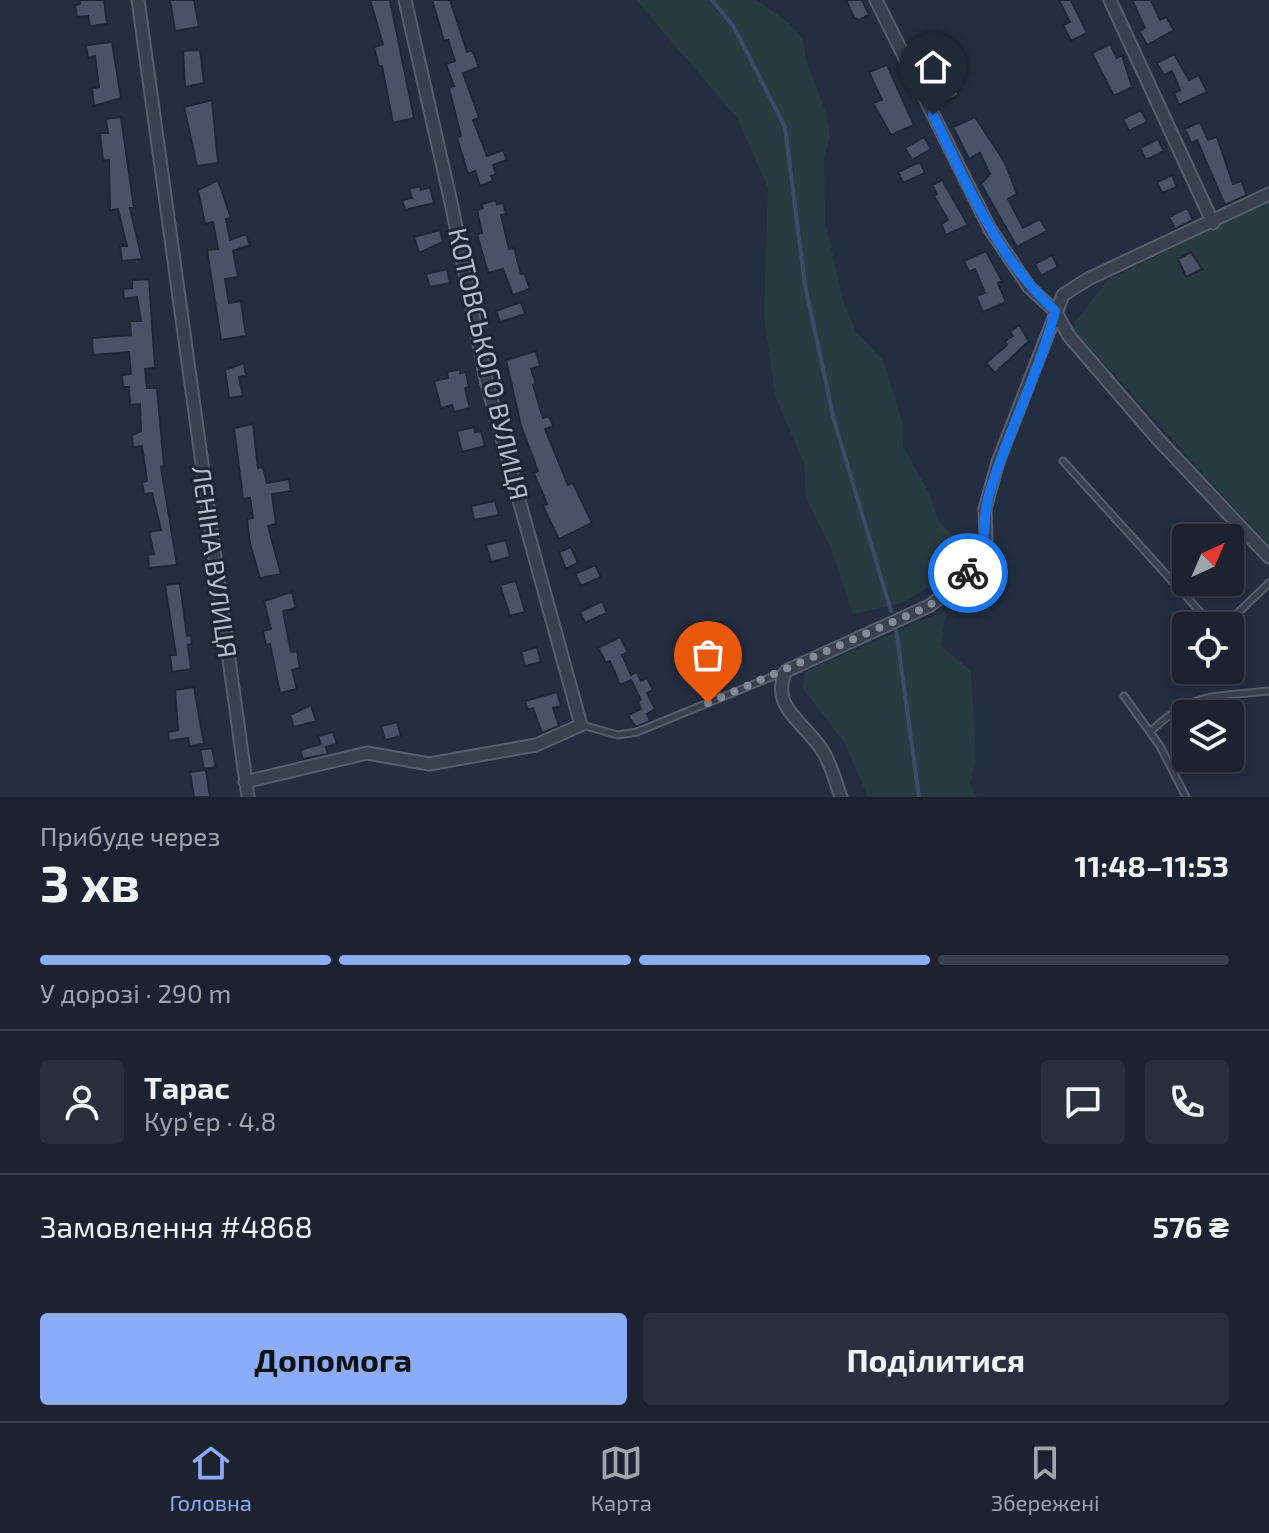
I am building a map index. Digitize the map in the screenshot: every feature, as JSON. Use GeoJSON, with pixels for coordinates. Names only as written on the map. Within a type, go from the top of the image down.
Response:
{"type":"FeatureCollection","features":[{"type":"Feature","properties":{"kind":"street","name":"ЛЕНІНА ВУЛИЦЯ"},"geometry":{"type":"LineString","coordinates":[[138,0],[248,797]]}},
{"type":"Feature","properties":{"kind":"street","name":"КОТОВСЬКОГО ВУЛИЦЯ"},"geometry":{"type":"LineString","coordinates":[[405,0],[452,207],[486,380],[581,725]]}},
{"type":"Feature","properties":{"kind":"street"},"geometry":{"type":"LineString","coordinates":[[876,0],[990,229],[1029,287],[1055,311],[1069,336],[1156,437],[1269,557]]}},
{"type":"Feature","properties":{"kind":"street"},"geometry":{"type":"LineString","coordinates":[[1110,0],[1213,223]]}},
{"type":"Feature","properties":{"kind":"street"},"geometry":{"type":"LineString","coordinates":[[841,797],[825,754],[783,706],[779,686],[786,671],[929,606],[951,590],[978,562],[986,539],[985,509],[998,462],[1063,295],[1088,279],[1213,223],[1269,194]]}},
{"type":"Feature","properties":{"kind":"street"},"geometry":{"type":"LineString","coordinates":[[245,782],[367,753],[429,764],[536,745],[581,725]]}},
{"type":"Feature","properties":{"kind":"lane"},"geometry":{"type":"LineString","coordinates":[[1063,461],[1200,612]]}},
{"type":"Feature","properties":{"kind":"lane"},"geometry":{"type":"LineString","coordinates":[[1239,612],[1269,583]]}},
{"type":"Feature","properties":{"kind":"lane"},"geometry":{"type":"LineString","coordinates":[[581,725],[618,735],[637,732],[786,671]]}},
{"type":"Feature","properties":{"kind":"lane"},"geometry":{"type":"LineString","coordinates":[[1150,732],[1173,710],[1190,701],[1269,691]]}},
{"type":"Feature","properties":{"kind":"lane"},"geometry":{"type":"LineString","coordinates":[[1124,696],[1150,732],[1186,797]]}},
{"type":"Feature","properties":{"kind":"shaded area"},"geometry":{"type":"Polygon","coordinates":[[[636,0],[756,0],[789,23],[803,39],[806,61],[826,112],[830,136],[824,158],[825,222],[844,303],[856,332],[883,360],[904,427],[903,446],[930,495],[938,520],[961,544],[960,569],[902,603],[853,614],[832,551],[806,498],[804,464],[775,396],[764,315],[768,188],[737,118],[636,0]]]}},
{"type":"Feature","properties":{"kind":"shaded area"},"geometry":{"type":"Polygon","coordinates":[[[1269,200],[1269,546],[1071,327],[1108,280],[1269,200]]]}},
{"type":"Feature","properties":{"kind":"shaded area"},"geometry":{"type":"Polygon","coordinates":[[[946,610],[941,646],[971,671],[976,756],[970,785],[977,797],[868,797],[844,742],[803,689],[805,672],[946,610]]]}},
{"type":"Feature","properties":{"kind":"building"},"geometry":{"type":"Polygon","coordinates":[[[79,0],[104,0],[107,24],[90,26],[88,16],[77,17],[75,5],[80,4],[79,0]]]}},
{"type":"Feature","properties":{"kind":"building"},"geometry":{"type":"Polygon","coordinates":[[[170,0],[194,0],[199,27],[175,31],[170,0]]]}},
{"type":"Feature","properties":{"kind":"building"},"geometry":{"type":"Polygon","coordinates":[[[370,0],[390,0],[414,118],[393,123],[382,66],[379,67],[374,47],[383,44],[370,0]]]}},
{"type":"Feature","properties":{"kind":"building"},"geometry":{"type":"Polygon","coordinates":[[[432,0],[450,0],[467,52],[472,50],[479,67],[463,73],[479,118],[473,120],[487,156],[503,150],[507,160],[493,165],[496,174],[491,176],[493,181],[480,186],[475,171],[468,174],[457,138],[461,136],[449,88],[454,86],[446,64],[455,61],[448,40],[444,41],[432,0]]]}},
{"type":"Feature","properties":{"kind":"building"},"geometry":{"type":"Polygon","coordinates":[[[846,0],[862,0],[869,15],[859,20],[854,17],[846,0]]]}},
{"type":"Feature","properties":{"kind":"building"},"geometry":{"type":"Polygon","coordinates":[[[1059,0],[1071,0],[1087,33],[1071,41],[1063,25],[1070,22],[1059,0]]]}},
{"type":"Feature","properties":{"kind":"building"},"geometry":{"type":"Polygon","coordinates":[[[1132,0],[1151,0],[1160,20],[1166,17],[1174,30],[1147,45],[1139,31],[1145,28],[1132,0]]]}},
{"type":"Feature","properties":{"kind":"building"},"geometry":{"type":"Polygon","coordinates":[[[925,40],[928,47],[939,43],[955,77],[951,78],[959,95],[941,104],[914,45],[925,40]]]}},
{"type":"Feature","properties":{"kind":"building"},"geometry":{"type":"Polygon","coordinates":[[[112,42],[121,98],[94,106],[92,88],[99,87],[95,56],[88,58],[86,45],[112,42]]]}},
{"type":"Feature","properties":{"kind":"building"},"geometry":{"type":"Polygon","coordinates":[[[1110,44],[1117,58],[1122,55],[1132,87],[1114,96],[1092,53],[1110,44]]]}},
{"type":"Feature","properties":{"kind":"building"},"geometry":{"type":"Polygon","coordinates":[[[200,50],[204,83],[185,87],[183,51],[200,50]]]}},
{"type":"Feature","properties":{"kind":"building"},"geometry":{"type":"Polygon","coordinates":[[[1174,54],[1189,80],[1199,75],[1207,92],[1179,105],[1174,93],[1180,90],[1172,71],[1164,75],[1157,63],[1174,54]]]}},
{"type":"Feature","properties":{"kind":"building"},"geometry":{"type":"Polygon","coordinates":[[[887,65],[914,125],[891,135],[873,103],[882,100],[869,72],[887,65]]]}},
{"type":"Feature","properties":{"kind":"building"},"geometry":{"type":"Polygon","coordinates":[[[212,100],[218,163],[197,166],[184,107],[212,100]]]}},
{"type":"Feature","properties":{"kind":"building"},"geometry":{"type":"Polygon","coordinates":[[[1141,110],[1147,122],[1129,131],[1123,119],[1141,110]]]}},
{"type":"Feature","properties":{"kind":"building"},"geometry":{"type":"Polygon","coordinates":[[[121,117],[134,208],[130,208],[142,259],[122,261],[120,246],[127,246],[118,209],[110,210],[109,160],[103,161],[100,133],[108,133],[106,119],[121,117]]]}},
{"type":"Feature","properties":{"kind":"building"},"geometry":{"type":"Polygon","coordinates":[[[975,117],[1004,161],[1017,194],[1008,199],[1023,228],[1040,219],[1047,231],[1017,247],[981,184],[990,174],[980,153],[969,159],[953,127],[975,117]]]}},
{"type":"Feature","properties":{"kind":"building"},"geometry":{"type":"Polygon","coordinates":[[[1200,122],[1208,140],[1217,137],[1233,184],[1241,181],[1247,195],[1225,205],[1197,140],[1191,143],[1185,129],[1200,122]]]}},
{"type":"Feature","properties":{"kind":"building"},"geometry":{"type":"Polygon","coordinates":[[[924,137],[931,149],[912,160],[905,148],[924,137]]]}},
{"type":"Feature","properties":{"kind":"building"},"geometry":{"type":"Polygon","coordinates":[[[1158,139],[1164,151],[1146,160],[1140,148],[1158,139]]]}},
{"type":"Feature","properties":{"kind":"building"},"geometry":{"type":"Polygon","coordinates":[[[920,162],[925,173],[903,183],[898,172],[920,162]]]}},
{"type":"Feature","properties":{"kind":"building"},"geometry":{"type":"Polygon","coordinates":[[[1172,175],[1177,187],[1162,193],[1157,182],[1172,175]]]}},
{"type":"Feature","properties":{"kind":"building"},"geometry":{"type":"Polygon","coordinates":[[[218,180],[231,218],[226,219],[230,240],[246,234],[250,245],[233,251],[238,277],[225,279],[229,303],[241,301],[246,336],[221,340],[207,250],[218,249],[213,222],[205,224],[198,190],[218,180]]]}},
{"type":"Feature","properties":{"kind":"building"},"geometry":{"type":"Polygon","coordinates":[[[942,180],[968,225],[946,235],[941,224],[948,220],[934,196],[937,194],[932,185],[942,180]]]}},
{"type":"Feature","properties":{"kind":"building"},"geometry":{"type":"Polygon","coordinates":[[[420,186],[421,190],[430,187],[434,203],[405,210],[402,200],[412,198],[409,189],[420,186]]]}},
{"type":"Feature","properties":{"kind":"building"},"geometry":{"type":"Polygon","coordinates":[[[496,200],[497,204],[503,203],[506,214],[501,215],[509,249],[514,248],[521,274],[524,273],[530,289],[513,295],[503,269],[488,273],[477,234],[482,233],[477,210],[483,208],[482,204],[496,200]]]}},
{"type":"Feature","properties":{"kind":"building"},"geometry":{"type":"Polygon","coordinates":[[[1187,208],[1193,220],[1175,229],[1169,217],[1187,208]]]}},
{"type":"Feature","properties":{"kind":"building"},"geometry":{"type":"Polygon","coordinates":[[[440,230],[443,242],[419,253],[414,237],[440,230]]]}},
{"type":"Feature","properties":{"kind":"building"},"geometry":{"type":"Polygon","coordinates":[[[986,251],[1002,281],[998,283],[1006,302],[983,312],[976,296],[985,293],[975,269],[969,272],[964,261],[986,251]]]}},
{"type":"Feature","properties":{"kind":"building"},"geometry":{"type":"Polygon","coordinates":[[[1191,252],[1202,269],[1186,277],[1178,259],[1191,252]]]}},
{"type":"Feature","properties":{"kind":"building"},"geometry":{"type":"Polygon","coordinates":[[[1052,255],[1058,267],[1041,276],[1035,264],[1052,255]]]}},
{"type":"Feature","properties":{"kind":"building"},"geometry":{"type":"Polygon","coordinates":[[[447,269],[450,283],[430,287],[426,274],[447,269]]]}},
{"type":"Feature","properties":{"kind":"building"},"geometry":{"type":"Polygon","coordinates":[[[149,279],[155,368],[145,369],[147,388],[157,388],[164,466],[161,467],[177,565],[149,568],[148,555],[154,554],[149,532],[161,530],[152,493],[144,494],[142,482],[147,481],[142,446],[133,447],[132,435],[141,431],[140,404],[130,405],[129,387],[123,387],[122,375],[131,374],[129,352],[93,355],[92,338],[131,335],[130,321],[141,321],[137,297],[124,299],[123,289],[132,288],[132,280],[149,279]]]}},
{"type":"Feature","properties":{"kind":"building"},"geometry":{"type":"Polygon","coordinates":[[[521,302],[525,314],[500,322],[496,311],[521,302]]]}},
{"type":"Feature","properties":{"kind":"building"},"geometry":{"type":"Polygon","coordinates":[[[1019,325],[1029,341],[995,373],[986,363],[1007,345],[1005,341],[1013,336],[1010,332],[1019,325]]]}},
{"type":"Feature","properties":{"kind":"building"},"geometry":{"type":"Polygon","coordinates":[[[536,351],[540,366],[531,369],[536,384],[533,385],[543,418],[549,416],[553,426],[545,429],[568,485],[573,483],[592,523],[559,539],[543,506],[547,504],[534,473],[538,471],[521,426],[506,360],[536,351]]]}},
{"type":"Feature","properties":{"kind":"building"},"geometry":{"type":"Polygon","coordinates":[[[244,363],[246,376],[239,377],[243,396],[229,398],[225,370],[244,363]]]}},
{"type":"Feature","properties":{"kind":"building"},"geometry":{"type":"Polygon","coordinates":[[[460,369],[460,373],[466,372],[469,387],[465,388],[470,408],[454,412],[452,405],[441,408],[434,381],[448,378],[447,372],[460,369]]]}},
{"type":"Feature","properties":{"kind":"building"},"geometry":{"type":"Polygon","coordinates":[[[253,424],[258,468],[263,467],[267,483],[289,479],[291,491],[272,494],[276,524],[268,526],[281,574],[260,578],[250,544],[247,519],[253,518],[250,498],[243,499],[234,428],[253,424]]]}},
{"type":"Feature","properties":{"kind":"building"},"geometry":{"type":"Polygon","coordinates":[[[474,427],[475,432],[481,431],[485,446],[462,452],[457,431],[474,427]]]}},
{"type":"Feature","properties":{"kind":"building"},"geometry":{"type":"Polygon","coordinates":[[[495,501],[499,515],[474,520],[471,506],[495,501]]]}},
{"type":"Feature","properties":{"kind":"building"},"geometry":{"type":"Polygon","coordinates":[[[506,540],[510,557],[491,562],[486,545],[506,540]]]}},
{"type":"Feature","properties":{"kind":"building"},"geometry":{"type":"Polygon","coordinates":[[[571,547],[578,563],[566,569],[559,552],[571,547]]]}},
{"type":"Feature","properties":{"kind":"building"},"geometry":{"type":"Polygon","coordinates":[[[595,565],[601,577],[581,586],[575,574],[595,565]]]}},
{"type":"Feature","properties":{"kind":"building"},"geometry":{"type":"Polygon","coordinates":[[[516,581],[525,612],[510,616],[500,585],[516,581]]]}},
{"type":"Feature","properties":{"kind":"building"},"geometry":{"type":"Polygon","coordinates":[[[180,583],[187,636],[191,635],[192,644],[188,645],[191,669],[172,672],[170,655],[176,655],[165,585],[180,583]]]}},
{"type":"Feature","properties":{"kind":"building"},"geometry":{"type":"Polygon","coordinates":[[[292,592],[296,608],[283,611],[291,652],[297,651],[300,668],[292,670],[297,689],[280,693],[270,644],[266,645],[263,631],[271,629],[264,601],[292,592]]]}},
{"type":"Feature","properties":{"kind":"building"},"geometry":{"type":"Polygon","coordinates":[[[602,601],[607,613],[585,623],[580,612],[602,601]]]}},
{"type":"Feature","properties":{"kind":"building"},"geometry":{"type":"Polygon","coordinates":[[[620,637],[628,652],[622,655],[631,675],[637,672],[641,681],[647,678],[653,690],[647,693],[655,709],[647,714],[650,721],[636,727],[628,715],[641,709],[638,702],[641,700],[631,680],[620,685],[610,661],[606,663],[598,648],[620,637]]]}},
{"type":"Feature","properties":{"kind":"building"},"geometry":{"type":"Polygon","coordinates":[[[537,647],[541,662],[525,666],[521,652],[537,647]]]}},
{"type":"Feature","properties":{"kind":"building"},"geometry":{"type":"Polygon","coordinates":[[[194,687],[204,744],[190,746],[188,738],[169,741],[168,732],[178,730],[175,690],[194,687]]]}},
{"type":"Feature","properties":{"kind":"building"},"geometry":{"type":"Polygon","coordinates":[[[557,692],[561,706],[553,708],[559,726],[542,733],[533,708],[528,710],[525,701],[557,692]]]}},
{"type":"Feature","properties":{"kind":"building"},"geometry":{"type":"Polygon","coordinates":[[[311,705],[316,721],[294,727],[290,715],[311,705]]]}},
{"type":"Feature","properties":{"kind":"building"},"geometry":{"type":"Polygon","coordinates":[[[397,722],[401,736],[385,740],[381,726],[397,722]]]}},
{"type":"Feature","properties":{"kind":"building"},"geometry":{"type":"Polygon","coordinates":[[[333,732],[337,744],[326,747],[328,754],[303,759],[300,750],[321,744],[318,736],[333,732]]]}},
{"type":"Feature","properties":{"kind":"building"},"geometry":{"type":"Polygon","coordinates":[[[212,748],[216,767],[204,769],[200,750],[212,748]]]}},
{"type":"Feature","properties":{"kind":"building"},"geometry":{"type":"Polygon","coordinates":[[[206,770],[210,797],[194,797],[190,772],[206,770]]]}},
{"type":"Feature","properties":{"kind":"waterway"},"geometry":{"type":"LineString","coordinates":[[712,0],[734,27],[785,127],[805,285],[834,420],[891,611]]}},
{"type":"Feature","properties":{"kind":"waterway"},"geometry":{"type":"LineString","coordinates":[[896,629],[919,797]]}},
{"type":"Feature","properties":{"kind":"way so far"},"geometry":{"type":"LineString","coordinates":[[708,703],[929,606],[968,573]]}},
{"type":"Feature","properties":{"kind":"route"},"geometry":{"type":"LineString","coordinates":[[933,115],[990,229],[1029,287],[1055,311],[1048,340],[998,462],[985,509],[986,539],[978,562],[968,573]]}}]}
